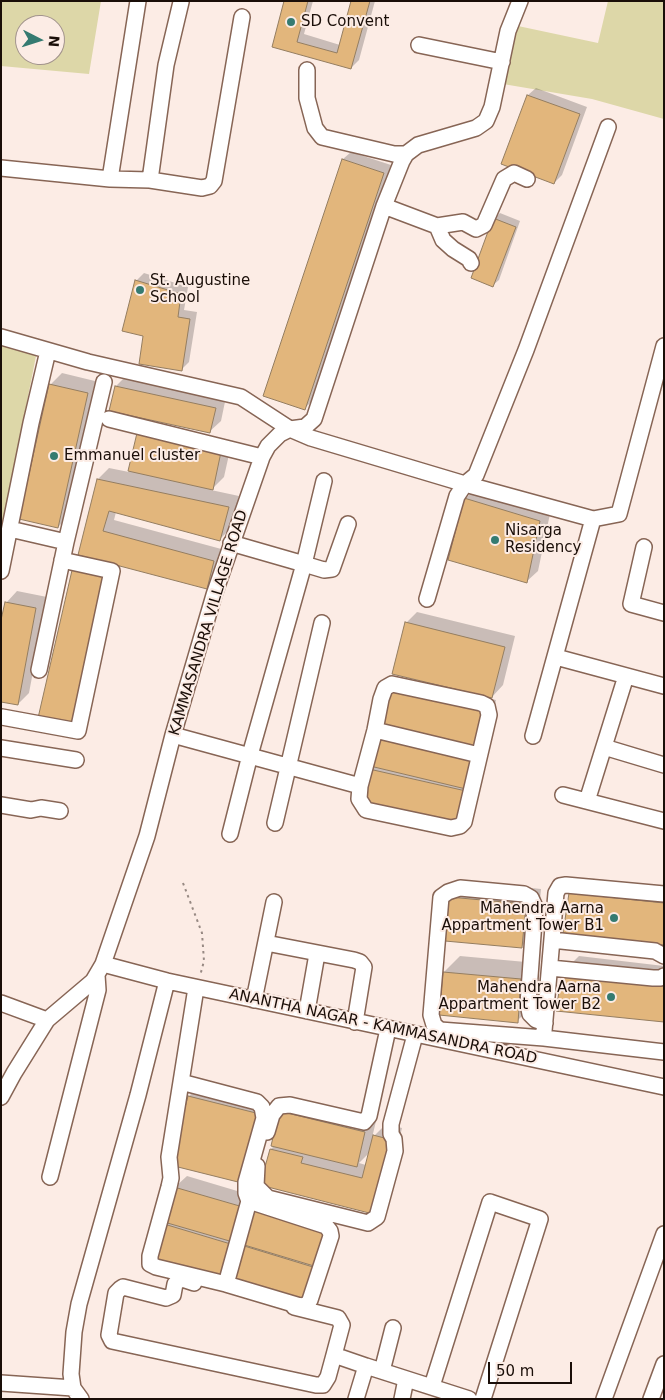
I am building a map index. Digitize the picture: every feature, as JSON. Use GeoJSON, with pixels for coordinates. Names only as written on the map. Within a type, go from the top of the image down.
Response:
{"type":"FeatureCollection","features":[{"type":"Feature","properties":{"kind":"street"},"geometry":{"type":"LineString","coordinates":[[110,179],[138,1]]}},
{"type":"Feature","properties":{"kind":"street"},"geometry":{"type":"LineString","coordinates":[[308,70],[307,98],[315,128],[322,137],[394,154],[406,154],[425,142],[476,128],[482,125],[489,117],[509,26],[520,1]]}},
{"type":"Feature","properties":{"kind":"street"},"geometry":{"type":"LineString","coordinates":[[150,180],[166,65],[181,2]]}},
{"type":"Feature","properties":{"kind":"street"},"geometry":{"type":"LineString","coordinates":[[1,168],[110,179],[150,180],[202,188],[210,186],[214,180],[242,17]]}},
{"type":"Feature","properties":{"kind":"street"},"geometry":{"type":"LineString","coordinates":[[419,45],[502,62]]}},
{"type":"Feature","properties":{"kind":"street"},"geometry":{"type":"LineString","coordinates":[[427,599],[457,496],[465,484],[476,475],[526,350],[608,127]]}},
{"type":"Feature","properties":{"kind":"street","name":"KAMMASANDRA VILLAGE ROAD"},"geometry":{"type":"LineString","coordinates":[[1,1096],[47,1020],[93,981],[100,970],[147,836],[173,735],[214,595],[262,457],[275,438],[290,429],[306,427],[318,411],[384,206],[406,154]]}},
{"type":"Feature","properties":{"kind":"street"},"geometry":{"type":"LineString","coordinates":[[384,206],[437,226],[463,222],[476,229],[484,225],[504,179],[514,172],[527,179]]}},
{"type":"Feature","properties":{"kind":"street"},"geometry":{"type":"LineString","coordinates":[[437,226],[443,240],[452,249],[469,259],[471,263]]}},
{"type":"Feature","properties":{"kind":"street"},"geometry":{"type":"LineString","coordinates":[[1,337],[88,362],[241,397],[290,429],[311,438],[465,484],[593,519],[619,514],[664,346]]}},
{"type":"Feature","properties":{"kind":"street"},"geometry":{"type":"LineString","coordinates":[[1,570],[31,423],[48,351]]}},
{"type":"Feature","properties":{"kind":"street"},"geometry":{"type":"LineString","coordinates":[[39,670],[66,542],[104,382]]}},
{"type":"Feature","properties":{"kind":"street"},"geometry":{"type":"LineString","coordinates":[[110,419],[262,457]]}},
{"type":"Feature","properties":{"kind":"street"},"geometry":{"type":"LineString","coordinates":[[230,834],[250,755],[304,564],[324,482]]}},
{"type":"Feature","properties":{"kind":"street"},"geometry":{"type":"LineString","coordinates":[[533,736],[593,519]]}},
{"type":"Feature","properties":{"kind":"street"},"geometry":{"type":"LineString","coordinates":[[231,543],[324,570],[332,569],[348,524]]}},
{"type":"Feature","properties":{"kind":"street"},"geometry":{"type":"LineString","coordinates":[[10,529],[66,542]]}},
{"type":"Feature","properties":{"kind":"street"},"geometry":{"type":"LineString","coordinates":[[644,547],[631,604],[664,613]]}},
{"type":"Feature","properties":{"kind":"street"},"geometry":{"type":"LineString","coordinates":[[2,718],[78,731],[112,571],[62,560]]}},
{"type":"Feature","properties":{"kind":"street"},"geometry":{"type":"LineString","coordinates":[[275,823],[322,623]]}},
{"type":"Feature","properties":{"kind":"street"},"geometry":{"type":"LineString","coordinates":[[556,657],[664,686]]}},
{"type":"Feature","properties":{"kind":"street"},"geometry":{"type":"LineString","coordinates":[[587,801],[626,676]]}},
{"type":"Feature","properties":{"kind":"street"},"geometry":{"type":"LineString","coordinates":[[392,684],[481,703],[487,706],[489,715],[464,822],[460,826],[451,828],[366,810],[359,799],[360,786],[375,730],[385,688],[392,684]]}},
{"type":"Feature","properties":{"kind":"street"},"geometry":{"type":"LineString","coordinates":[[375,730],[479,755]]}},
{"type":"Feature","properties":{"kind":"street"},"geometry":{"type":"LineString","coordinates":[[173,735],[360,786]]}},
{"type":"Feature","properties":{"kind":"street"},"geometry":{"type":"LineString","coordinates":[[604,747],[664,764]]}},
{"type":"Feature","properties":{"kind":"street"},"geometry":{"type":"LineString","coordinates":[[1,748],[76,760]]}},
{"type":"Feature","properties":{"kind":"street"},"geometry":{"type":"LineString","coordinates":[[563,795],[664,821]]}},
{"type":"Feature","properties":{"kind":"street"},"geometry":{"type":"LineString","coordinates":[[1,805],[31,810],[41,808],[60,811]]}},
{"type":"Feature","properties":{"kind":"street"},"geometry":{"type":"LineString","coordinates":[[502,1053],[506,1044],[539,1048],[543,1046],[556,893],[560,886],[664,894]]}},
{"type":"Feature","properties":{"kind":"street"},"geometry":{"type":"LineString","coordinates":[[544,1030],[530,1014],[528,1004],[535,907],[531,898],[524,894],[460,888],[448,892],[441,897],[431,1015],[434,1025],[440,1030],[544,1030],[664,1052]]}},
{"type":"Feature","properties":{"kind":"street"},"geometry":{"type":"LineString","coordinates":[[254,1000],[274,902]]}},
{"type":"Feature","properties":{"kind":"street"},"geometry":{"type":"LineString","coordinates":[[552,940],[655,951],[664,956]]}},
{"type":"Feature","properties":{"kind":"street"},"geometry":{"type":"LineString","coordinates":[[266,943],[360,962],[364,967],[355,1022]]}},
{"type":"Feature","properties":{"kind":"street"},"geometry":{"type":"LineString","coordinates":[[307,1011],[317,954]]}},
{"type":"Feature","properties":{"kind":"street"},"geometry":{"type":"LineString","coordinates":[[550,968],[653,978],[664,976]]}},
{"type":"Feature","properties":{"kind":"street"},"geometry":{"type":"LineString","coordinates":[[50,1177],[98,990],[100,970]]}},
{"type":"Feature","properties":{"kind":"street","name":"ANANTHA NAGAR - KAMMASANDRA ROAD"},"geometry":{"type":"LineString","coordinates":[[100,970],[167,981],[664,1087]]}},
{"type":"Feature","properties":{"kind":"street"},"geometry":{"type":"LineString","coordinates":[[1,1383],[77,1394],[71,1374],[71,1356],[79,1304],[138,1095],[167,981]]}},
{"type":"Feature","properties":{"kind":"street"},"geometry":{"type":"LineString","coordinates":[[196,988],[169,1157],[170,1187],[150,1256],[150,1264],[300,1306],[307,1305],[330,1231],[326,1226],[249,1201]]}},
{"type":"Feature","properties":{"kind":"street"},"geometry":{"type":"LineString","coordinates":[[1,1003],[47,1020]]}},
{"type":"Feature","properties":{"kind":"street"},"geometry":{"type":"LineString","coordinates":[[388,1029],[370,1116],[364,1122],[290,1105],[279,1106],[272,1115],[256,1169],[256,1186],[268,1198],[368,1223],[376,1217],[395,1150],[394,1139],[391,1134],[391,1124],[415,1035]]}},
{"type":"Feature","properties":{"kind":"street"},"geometry":{"type":"LineString","coordinates":[[181,1082],[257,1102],[262,1108],[264,1118],[246,1182],[246,1193],[249,1201],[226,1284]]}},
{"type":"Feature","properties":{"kind":"street"},"geometry":{"type":"LineString","coordinates":[[432,1386],[490,1202],[540,1218],[483,1399]]}},
{"type":"Feature","properties":{"kind":"street"},"geometry":{"type":"LineString","coordinates":[[604,1399],[664,1234]]}},
{"type":"Feature","properties":{"kind":"street"},"geometry":{"type":"LineString","coordinates":[[182,1280],[338,1318],[342,1325],[334,1355],[324,1385],[316,1385],[112,1341],[109,1335],[116,1293],[123,1288],[170,1297],[173,1295],[176,1284],[182,1280]]}},
{"type":"Feature","properties":{"kind":"street"},"geometry":{"type":"LineString","coordinates":[[382,1371],[393,1328]]}},
{"type":"Feature","properties":{"kind":"street"},"geometry":{"type":"LineString","coordinates":[[334,1355],[432,1386],[453,1396],[469,1399]]}},
{"type":"Feature","properties":{"kind":"street"},"geometry":{"type":"LineString","coordinates":[[651,1399],[664,1364]]}},
{"type":"Feature","properties":{"kind":"street"},"geometry":{"type":"LineString","coordinates":[[356,1399],[366,1366]]}},
{"type":"Feature","properties":{"kind":"street"},"geometry":{"type":"LineString","coordinates":[[402,1399],[406,1379]]}},
{"type":"Feature","properties":{"kind":"path"},"geometry":{"type":"LineString","coordinates":[[183,883],[202,933],[204,961]]}},
{"type":"Feature","properties":{"kind":"shaded area"},"geometry":{"type":"Polygon","coordinates":[[[1,1],[101,1],[89,74],[1,66],[1,1]]]}},
{"type":"Feature","properties":{"kind":"shaded area"},"geometry":{"type":"Polygon","coordinates":[[[608,1],[664,1],[664,119],[592,99],[503,84],[518,26],[598,43],[608,1]]]}},
{"type":"Feature","properties":{"kind":"shaded area"},"geometry":{"type":"Polygon","coordinates":[[[1,344],[36,356],[1,533],[1,344]]]}},
{"type":"Feature","properties":{"kind":"building","name":"SD Convent"},"geometry":{"type":"Polygon","coordinates":[[[284,1],[308,1],[297,42],[337,53],[351,1],[370,1],[351,69],[272,47],[284,1]]]}},
{"type":"Feature","properties":{"kind":"building"},"geometry":{"type":"Polygon","coordinates":[[[527,95],[580,114],[554,184],[501,164],[527,95]]]}},
{"type":"Feature","properties":{"kind":"building"},"geometry":{"type":"Polygon","coordinates":[[[342,159],[384,173],[305,410],[263,396],[342,159]]]}},
{"type":"Feature","properties":{"kind":"building"},"geometry":{"type":"Polygon","coordinates":[[[493,218],[516,227],[493,287],[471,278],[493,218]]]}},
{"type":"Feature","properties":{"kind":"building"},"geometry":{"type":"Polygon","coordinates":[[[135,280],[181,294],[178,317],[190,319],[182,371],[139,364],[143,336],[122,331],[135,280]]]}},
{"type":"Feature","properties":{"kind":"building","name":"Emmanuel cluster"},"geometry":{"type":"Polygon","coordinates":[[[49,384],[88,393],[58,528],[19,519],[49,384]]]}},
{"type":"Feature","properties":{"kind":"building"},"geometry":{"type":"Polygon","coordinates":[[[115,386],[216,408],[210,433],[109,411],[115,386]]]}},
{"type":"Feature","properties":{"kind":"building"},"geometry":{"type":"Polygon","coordinates":[[[137,433],[221,452],[213,490],[128,471],[137,433]]]}},
{"type":"Feature","properties":{"kind":"building"},"geometry":{"type":"Polygon","coordinates":[[[97,479],[229,507],[220,541],[109,511],[103,531],[214,561],[207,589],[78,555],[97,479]]]}},
{"type":"Feature","properties":{"kind":"building","name":"Nisarga Residency"},"geometry":{"type":"Polygon","coordinates":[[[464,498],[540,521],[527,583],[448,560],[464,498]]]}},
{"type":"Feature","properties":{"kind":"building"},"geometry":{"type":"Polygon","coordinates":[[[73,566],[106,574],[71,725],[38,718],[73,566]]]}},
{"type":"Feature","properties":{"kind":"building"},"geometry":{"type":"Polygon","coordinates":[[[5,602],[36,608],[18,705],[1,702],[1,620],[5,602]]]}},
{"type":"Feature","properties":{"kind":"building"},"geometry":{"type":"Polygon","coordinates":[[[405,622],[505,647],[492,698],[392,674],[405,622]]]}},
{"type":"Feature","properties":{"kind":"building"},"geometry":{"type":"Polygon","coordinates":[[[390,689],[485,711],[475,752],[381,730],[390,689]]]}},
{"type":"Feature","properties":{"kind":"building"},"geometry":{"type":"Polygon","coordinates":[[[378,733],[474,756],[466,789],[370,766],[378,733]]]}},
{"type":"Feature","properties":{"kind":"building"},"geometry":{"type":"Polygon","coordinates":[[[369,769],[466,791],[459,823],[362,801],[369,769]]]}},
{"type":"Feature","properties":{"kind":"building","name":"Mahendra Aarna Appartment Tower B1"},"geometry":{"type":"Polygon","coordinates":[[[569,893],[664,903],[664,945],[563,933],[569,893]]]}},
{"type":"Feature","properties":{"kind":"building"},"geometry":{"type":"Polygon","coordinates":[[[449,897],[526,904],[522,948],[445,941],[449,897]]]}},
{"type":"Feature","properties":{"kind":"building"},"geometry":{"type":"Polygon","coordinates":[[[443,972],[521,979],[518,1023],[439,1015],[443,972]]]}},
{"type":"Feature","properties":{"kind":"building","name":"Mahendra Aarna Appartment Tower B2"},"geometry":{"type":"Polygon","coordinates":[[[562,972],[664,983],[664,1022],[556,1011],[562,972]]]}},
{"type":"Feature","properties":{"kind":"building"},"geometry":{"type":"Polygon","coordinates":[[[188,1096],[260,1114],[242,1183],[170,1165],[188,1096]]]}},
{"type":"Feature","properties":{"kind":"building"},"geometry":{"type":"Polygon","coordinates":[[[279,1111],[365,1132],[357,1167],[271,1146],[279,1111]]]}},
{"type":"Feature","properties":{"kind":"building"},"geometry":{"type":"Polygon","coordinates":[[[373,1135],[392,1140],[373,1214],[260,1185],[270,1149],[303,1157],[301,1163],[362,1178],[373,1135]]]}},
{"type":"Feature","properties":{"kind":"building"},"geometry":{"type":"Polygon","coordinates":[[[174,1187],[243,1207],[233,1242],[164,1222],[174,1187]]]}},
{"type":"Feature","properties":{"kind":"building"},"geometry":{"type":"Polygon","coordinates":[[[252,1207],[325,1228],[314,1266],[241,1244],[252,1207]]]}},
{"type":"Feature","properties":{"kind":"building"},"geometry":{"type":"Polygon","coordinates":[[[164,1224],[234,1245],[224,1281],[154,1260],[164,1224]]]}},
{"type":"Feature","properties":{"kind":"building"},"geometry":{"type":"Polygon","coordinates":[[[241,1245],[313,1267],[302,1302],[231,1280],[241,1245]]]}},
{"type":"Feature","properties":{"kind":"place","name":"SD Convent"},"geometry":{"type":"Point","coordinates":[291,22]}},
{"type":"Feature","properties":{"kind":"place","name":"St. Augustine School"},"geometry":{"type":"Point","coordinates":[140,290]}},
{"type":"Feature","properties":{"kind":"place","name":"Emmanuel cluster"},"geometry":{"type":"Point","coordinates":[54,456]}},
{"type":"Feature","properties":{"kind":"place","name":"Nisarga Residency"},"geometry":{"type":"Point","coordinates":[495,540]}},
{"type":"Feature","properties":{"kind":"place","name":"Mahendra Aarna Appartment Tower B1"},"geometry":{"type":"Point","coordinates":[614,918]}},
{"type":"Feature","properties":{"kind":"place","name":"Mahendra Aarna Appartment Tower B2"},"geometry":{"type":"Point","coordinates":[611,997]}}]}
